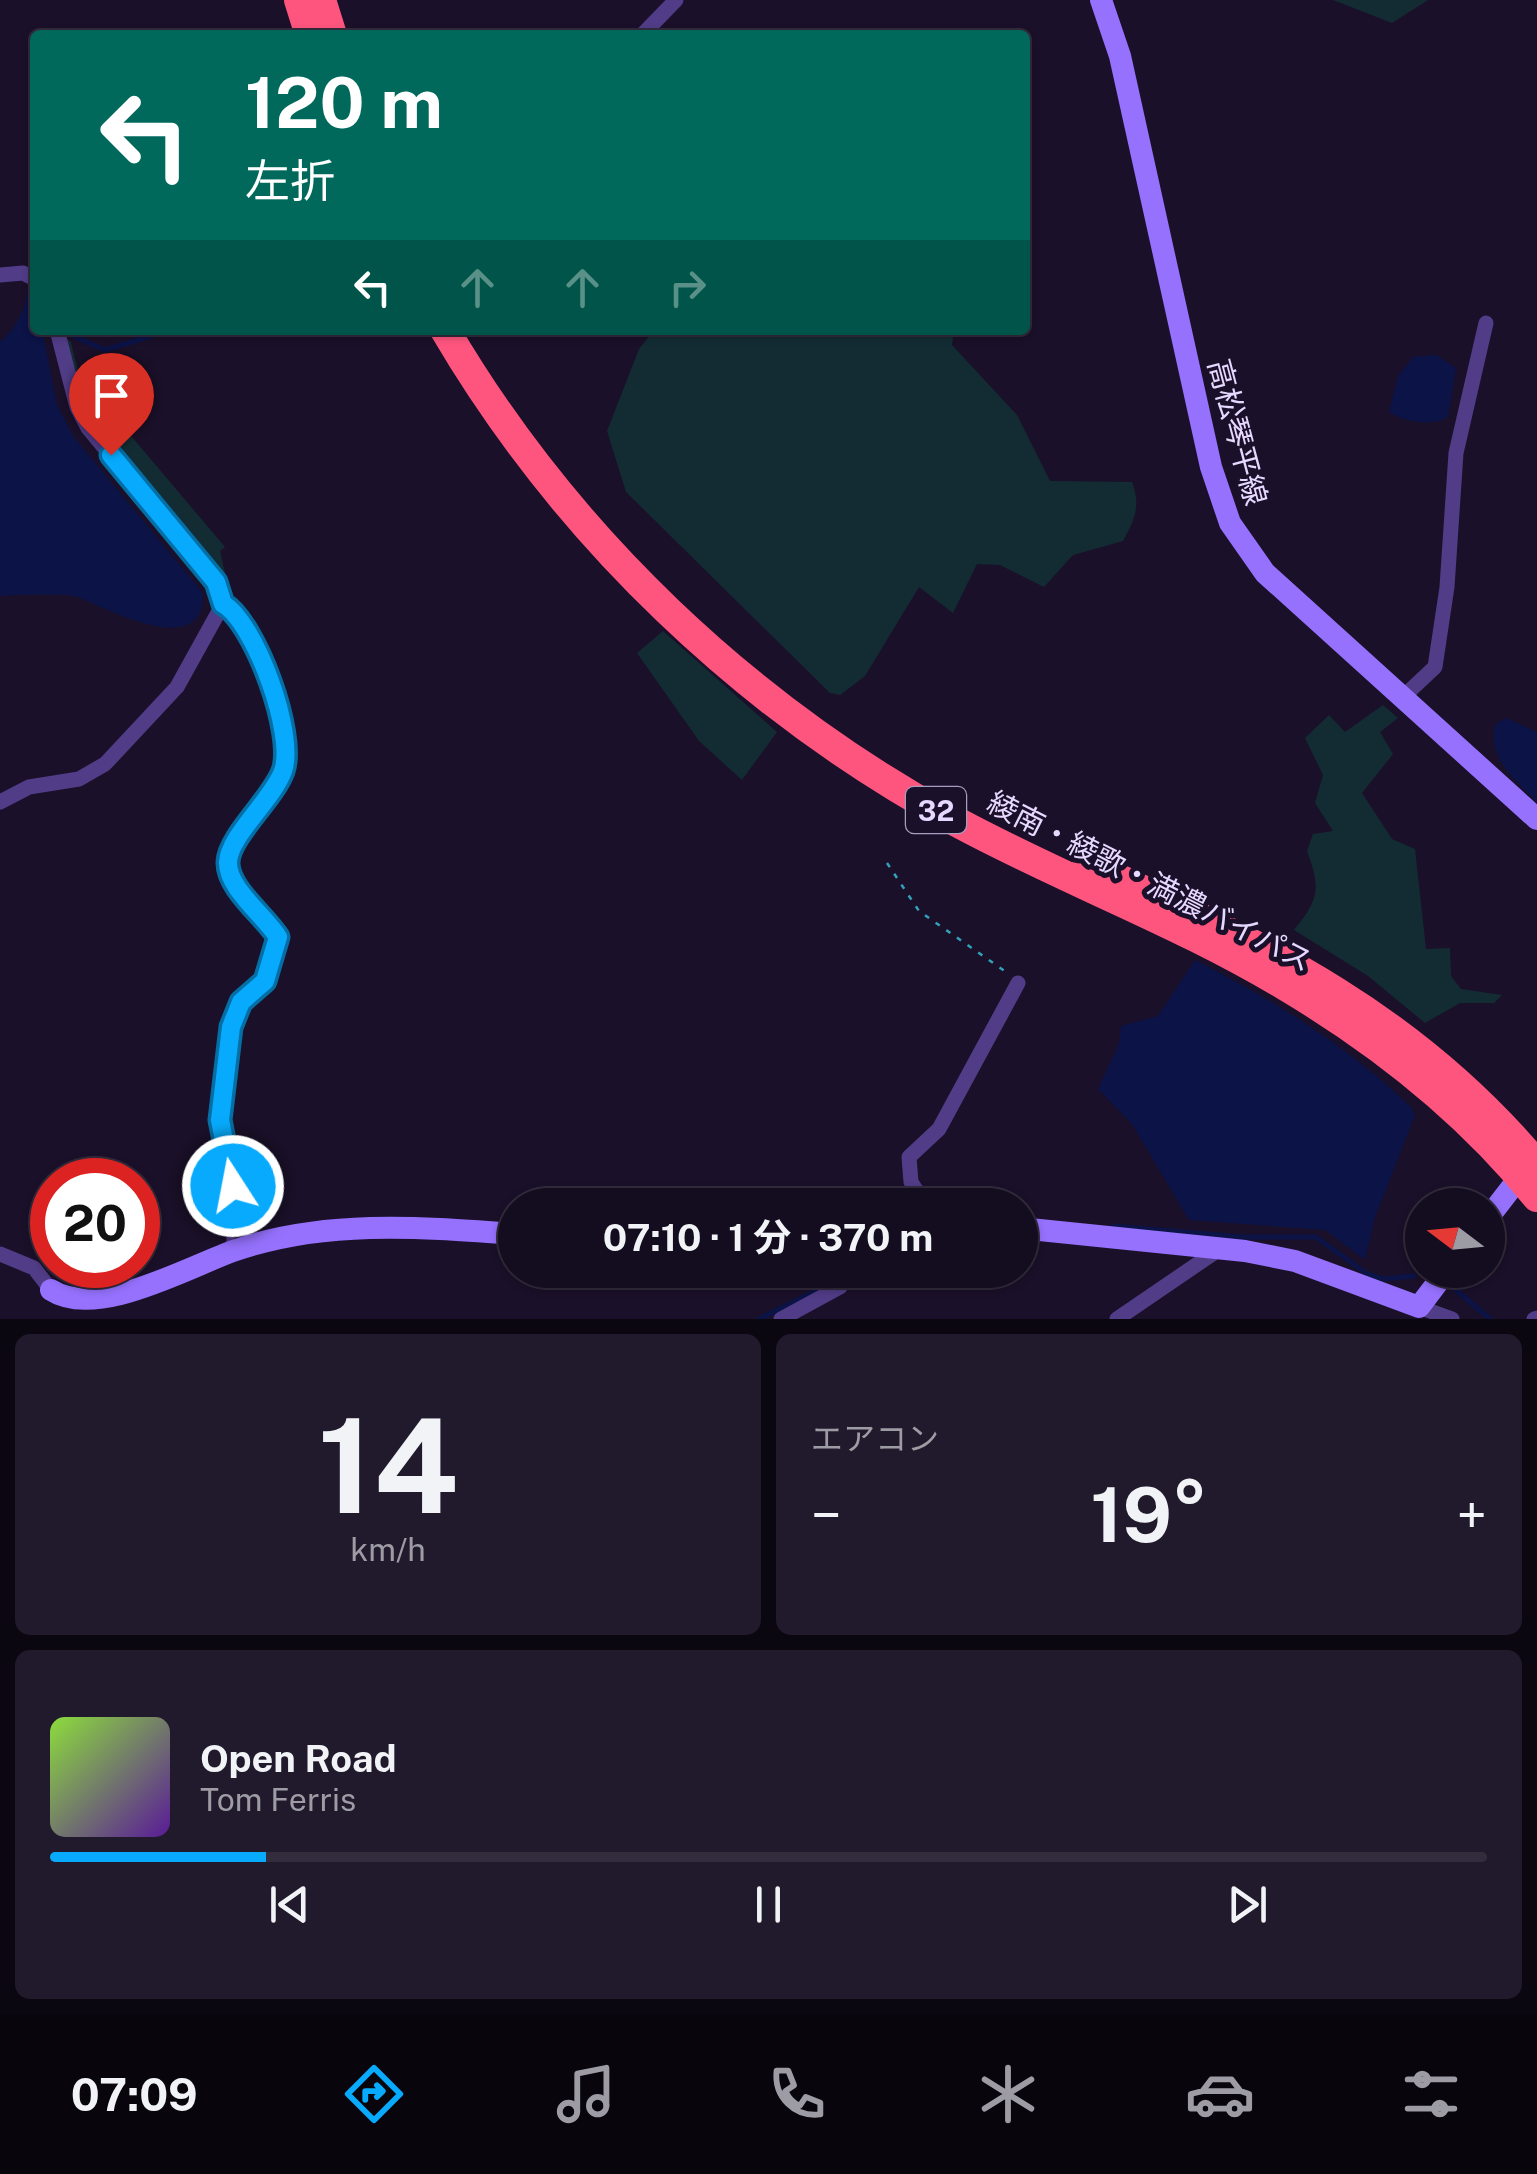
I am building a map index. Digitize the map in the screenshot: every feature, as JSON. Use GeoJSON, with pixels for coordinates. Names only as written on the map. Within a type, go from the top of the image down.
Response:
{"type":"FeatureCollection","features":[{"type":"Feature","properties":{"kind":"highway"},"geometry":{"type":"LineString","coordinates":[[299,0],[308,30]]}},
{"type":"Feature","properties":{"kind":"highway"},"geometry":{"type":"LineString","coordinates":[[321,0],[330,30]]}},
{"type":"Feature","properties":{"kind":"highway","name":"綾南・綾歌・満濃バイパス"},"geometry":{"type":"LineString","coordinates":[[448,335],[502,419],[590,529],[682,625],[766,697],[878,776],[955,821],[1288,987],[1533,1170]]}},
{"type":"Feature","properties":{"kind":"highway","name":"綾南・綾歌・満濃バイパス"},"geometry":{"type":"LineString","coordinates":[[472,335],[538,433],[606,516],[698,611],[782,684],[892,760],[968,806],[1265,950],[1370,1010],[1460,1086],[1533,1170]]}},
{"type":"Feature","properties":{"kind":"street"},"geometry":{"type":"LineString","coordinates":[[647,30],[676,0]]}},
{"type":"Feature","properties":{"kind":"street","name":"高松琴平線"},"geometry":{"type":"LineString","coordinates":[[1101,0],[1120,56],[1210,467],[1230,523],[1281,590],[1537,819]]}},
{"type":"Feature","properties":{"kind":"street"},"geometry":{"type":"LineString","coordinates":[[0,275],[30,277]]}},
{"type":"Feature","properties":{"kind":"street"},"geometry":{"type":"LineString","coordinates":[[1402,698],[1436,667],[1447,587],[1456,453],[1486,324]]}},
{"type":"Feature","properties":{"kind":"street"},"geometry":{"type":"LineString","coordinates":[[0,802],[29,787],[79,780],[105,764],[177,688],[223,604],[216,582],[88,428],[77,407],[59,335]]}},
{"type":"Feature","properties":{"kind":"street"},"geometry":{"type":"LineString","coordinates":[[916,1188],[909,1156],[939,1129],[1018,983]]}},
{"type":"Feature","properties":{"kind":"street"},"geometry":{"type":"LineString","coordinates":[[1505,1200],[1533,1170]]}},
{"type":"Feature","properties":{"kind":"street"},"geometry":{"type":"LineString","coordinates":[[0,1254],[34,1268],[51,1290],[69,1304],[99,1308],[231,1252],[312,1232],[392,1226],[498,1233]]}},
{"type":"Feature","properties":{"kind":"street"},"geometry":{"type":"LineString","coordinates":[[1038,1230],[1221,1248],[1295,1262],[1452,1319]]}},
{"type":"Feature","properties":{"kind":"street"},"geometry":{"type":"LineString","coordinates":[[1117,1319],[1221,1248]]}},
{"type":"Feature","properties":{"kind":"street"},"geometry":{"type":"LineString","coordinates":[[780,1319],[838,1288]]}},
{"type":"Feature","properties":{"kind":"street"},"geometry":{"type":"LineString","coordinates":[[1419,1307],[1434,1288]]}},
{"type":"Feature","properties":{"kind":"lane"},"geometry":{"type":"LineString","coordinates":[[223,604],[234,610],[254,640],[284,726],[286,758],[267,800],[236,841],[228,861],[235,884],[264,914],[278,937],[265,981],[241,1002],[231,1027],[220,1120],[233,1186],[234,1213],[228,1240],[231,1252]]}},
{"type":"Feature","properties":{"kind":"path"},"geometry":{"type":"LineString","coordinates":[[887,863],[919,911],[1018,983]]}},
{"type":"Feature","properties":{"kind":"shaded area"},"geometry":{"type":"Polygon","coordinates":[[[1333,0],[1428,0],[1392,23],[1333,0]]]}},
{"type":"Feature","properties":{"kind":"shaded area"},"geometry":{"type":"Polygon","coordinates":[[[28,284],[30,335],[43,335],[57,405],[73,436],[203,593],[199,613],[188,624],[172,628],[152,625],[71,596],[0,596],[0,342],[12,329],[25,302],[28,284]]]}},
{"type":"Feature","properties":{"kind":"shaded area"},"geometry":{"type":"Polygon","coordinates":[[[650,335],[953,335],[952,345],[1017,415],[1050,481],[1132,482],[1136,505],[1131,526],[1123,541],[1073,555],[1044,587],[1000,565],[977,564],[953,613],[919,587],[865,676],[840,695],[830,693],[626,492],[607,431],[639,349],[650,335]]]}},
{"type":"Feature","properties":{"kind":"shaded area"},"geometry":{"type":"Polygon","coordinates":[[[65,337],[71,342],[81,378],[93,401],[110,419],[121,424],[225,547],[220,551],[230,595],[208,554],[99,432],[82,398],[65,337]]]}},
{"type":"Feature","properties":{"kind":"shaded area"},"geometry":{"type":"Polygon","coordinates":[[[1436,355],[1456,368],[1448,417],[1418,422],[1389,412],[1398,376],[1413,357],[1436,355]]]}},
{"type":"Feature","properties":{"kind":"shaded area"},"geometry":{"type":"Polygon","coordinates":[[[663,631],[777,732],[742,780],[699,741],[637,653],[663,631]]]}},
{"type":"Feature","properties":{"kind":"shaded area"},"geometry":{"type":"Polygon","coordinates":[[[1383,705],[1398,718],[1380,732],[1393,754],[1362,793],[1392,839],[1415,849],[1426,949],[1450,948],[1451,976],[1461,989],[1502,995],[1494,1003],[1460,1003],[1425,1023],[1368,976],[1294,930],[1309,910],[1315,893],[1307,851],[1313,834],[1333,831],[1315,803],[1323,775],[1305,738],[1329,715],[1345,732],[1383,705]]]}},
{"type":"Feature","properties":{"kind":"shaded area"},"geometry":{"type":"Polygon","coordinates":[[[1506,718],[1537,732],[1537,803],[1499,759],[1495,725],[1506,718]]]}},
{"type":"Feature","properties":{"kind":"shaded area"},"geometry":{"type":"Polygon","coordinates":[[[1195,960],[1310,1026],[1412,1108],[1415,1115],[1374,1220],[1365,1260],[1325,1230],[1189,1220],[1132,1124],[1098,1089],[1119,1044],[1121,1026],[1158,1016],[1195,960]]]}},
{"type":"Feature","properties":{"kind":"waterway"},"geometry":{"type":"LineString","coordinates":[[71,335],[105,350],[154,335]]}},
{"type":"Feature","properties":{"kind":"waterway"},"geometry":{"type":"LineString","coordinates":[[1113,1226],[1243,1237],[1316,1237],[1367,1274],[1383,1279],[1405,1277]]}},
{"type":"Feature","properties":{"kind":"waterway"},"geometry":{"type":"LineString","coordinates":[[759,1319],[822,1288]]}},
{"type":"Feature","properties":{"kind":"waterway"},"geometry":{"type":"LineString","coordinates":[[1456,1290],[1490,1319]]}},
{"type":"Feature","properties":{"kind":"route"},"geometry":{"type":"LineString","coordinates":[[111,455],[216,582],[223,604],[234,610],[248,630],[284,726],[283,772],[259,814],[230,850],[228,861],[235,884],[264,914],[278,937],[265,981],[241,1002],[231,1027],[220,1130],[228,1150],[233,1186]]}}]}
